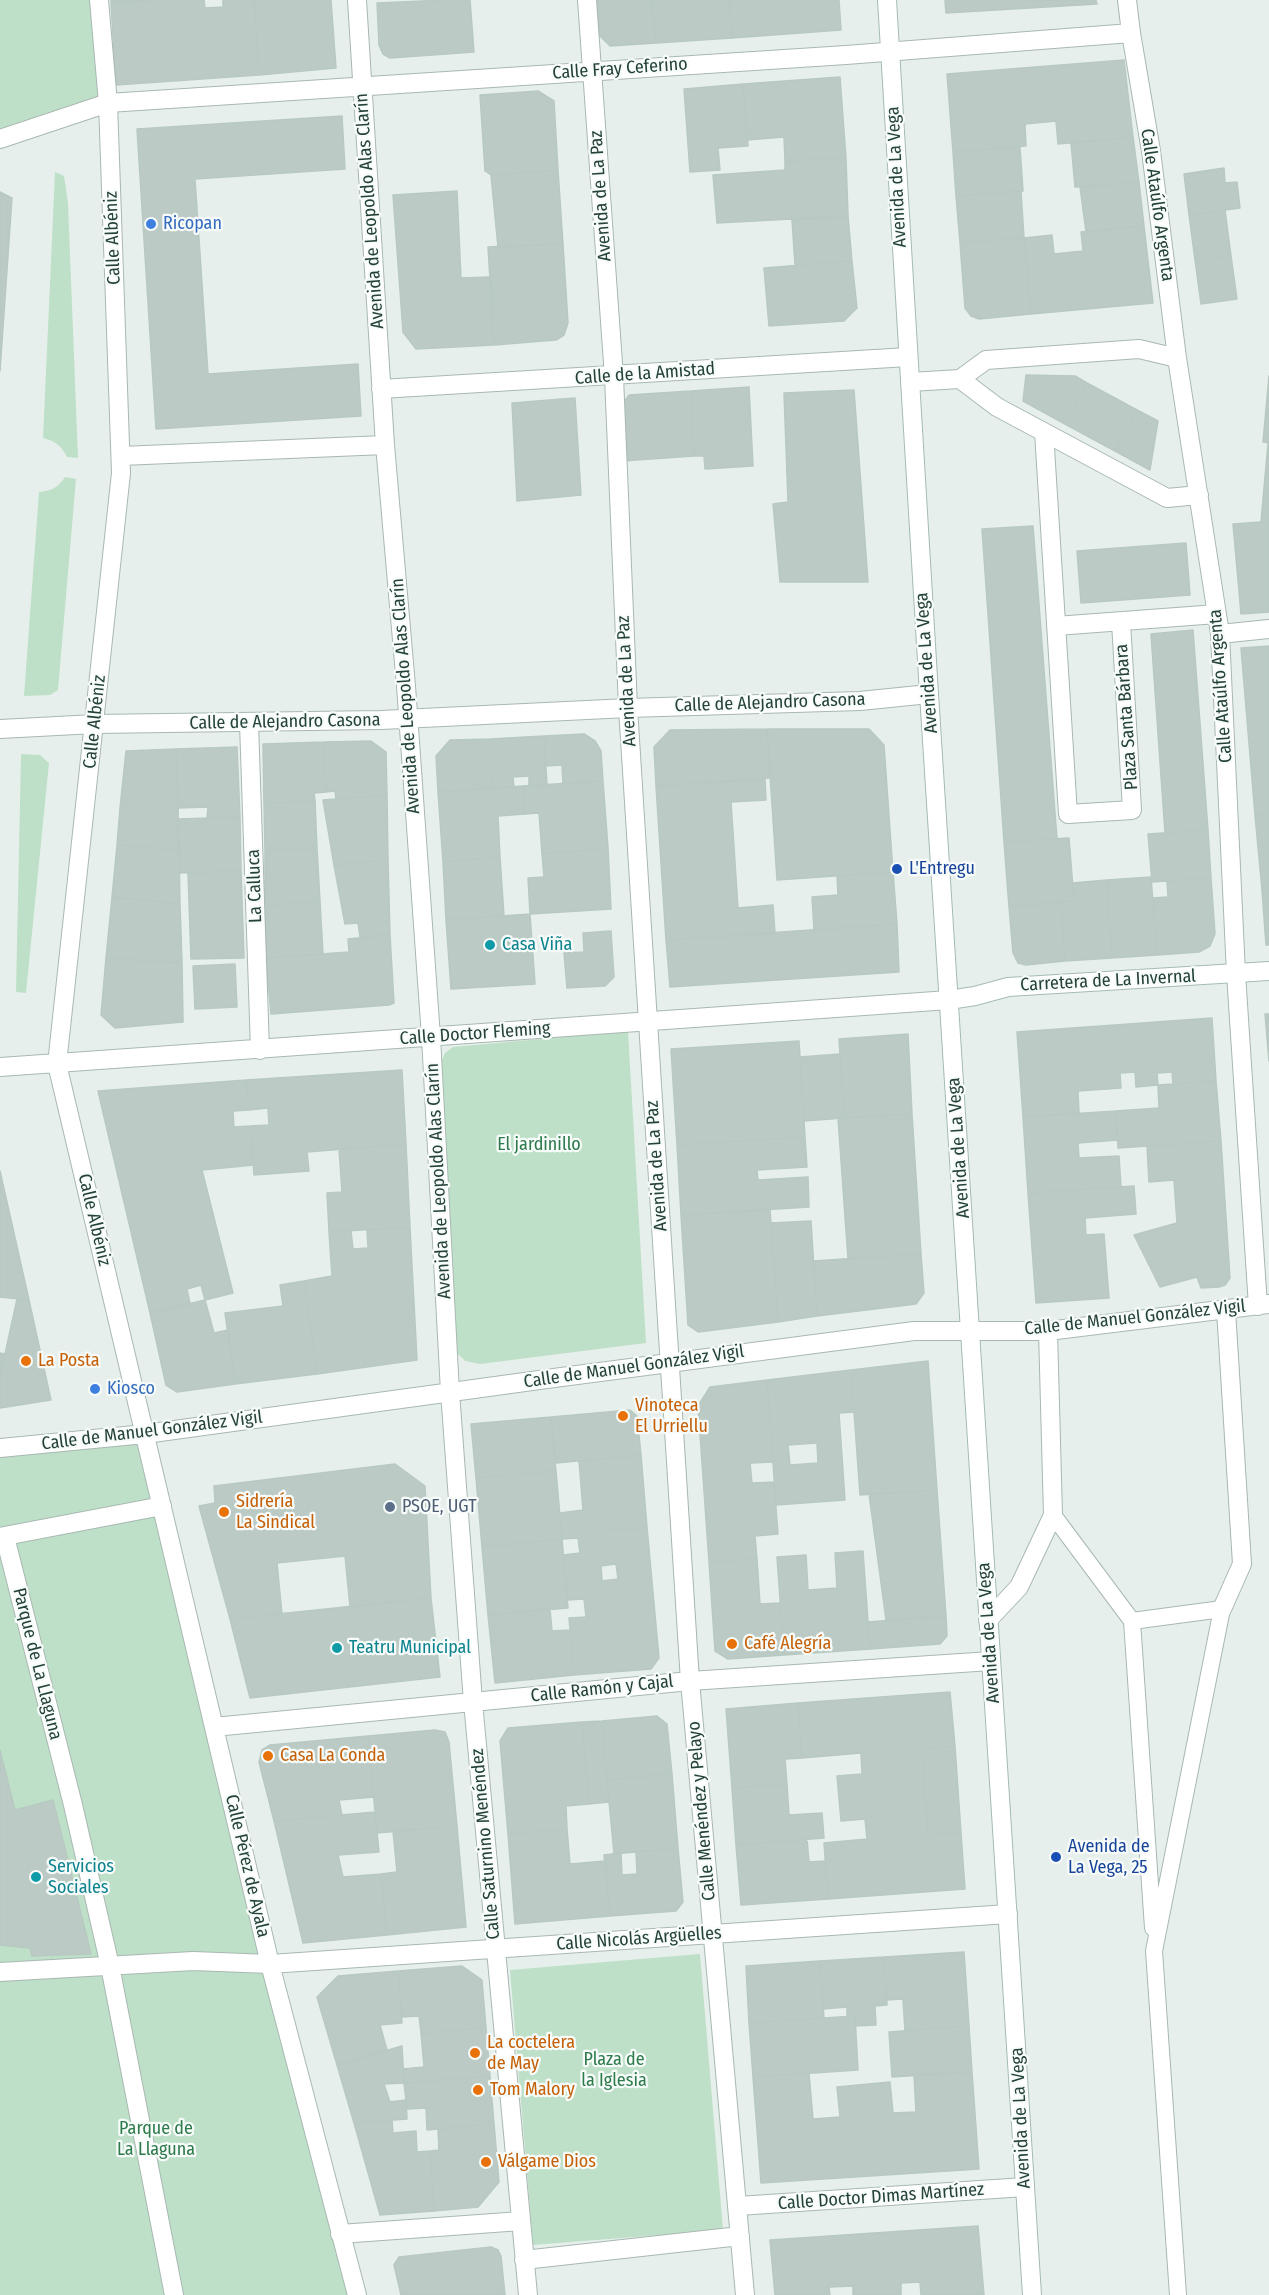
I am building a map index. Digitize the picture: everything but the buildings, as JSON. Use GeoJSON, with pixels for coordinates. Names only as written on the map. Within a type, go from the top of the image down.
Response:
{"type":"FeatureCollection","features":[{"type":"Feature","properties":{"kind":"street","name":"Calle Albéniz"},"geometry":{"type":"LineString","coordinates":[[99,0],[108,103],[121,456],[95,724],[57,1064],[145,1434]]}},
{"type":"Feature","properties":{"kind":"street","name":"Avenida de Leopoldo Alas Clarín"},"geometry":{"type":"LineString","coordinates":[[357,0],[381,389],[406,686],[431,1037],[450,1392]]}},
{"type":"Feature","properties":{"kind":"street","name":"Avenida de La Paz"},"geometry":{"type":"LineString","coordinates":[[587,0],[614,376],[628,708],[671,1362]]}},
{"type":"Feature","properties":{"kind":"street","name":"Avenida de La Vega"},"geometry":{"type":"LineString","coordinates":[[887,0],[969,1331],[1032,2295]]}},
{"type":"Feature","properties":{"kind":"street","name":"Calle Ataúlfo Argenta"},"geometry":{"type":"LineString","coordinates":[[1127,0],[1151,151],[1177,358],[1220,634],[1236,974],[1264,1305]]}},
{"type":"Feature","properties":{"kind":"street","name":"Calle Fray Ceferino"},"geometry":{"type":"LineString","coordinates":[[0,139],[108,103],[1131,33]]}},
{"type":"Feature","properties":{"kind":"street"},"geometry":{"type":"LineString","coordinates":[[910,382],[960,378],[986,360],[1139,349],[1177,358]]}},
{"type":"Feature","properties":{"kind":"street","name":"Calle de la Amistad"},"geometry":{"type":"LineString","coordinates":[[381,389],[908,357]]}},
{"type":"Feature","properties":{"kind":"street"},"geometry":{"type":"LineString","coordinates":[[960,378],[997,406],[1167,498],[1199,495]]}},
{"type":"Feature","properties":{"kind":"street","name":"Plaza Santa Bárbara"},"geometry":{"type":"LineString","coordinates":[[1044,432],[1068,814],[1132,810],[1121,622]]}},
{"type":"Feature","properties":{"kind":"street"},"geometry":{"type":"LineString","coordinates":[[121,456],[385,445]]}},
{"type":"Feature","properties":{"kind":"street","name":"Plaza Santa Bárbara"},"geometry":{"type":"LineString","coordinates":[[1056,626],[1217,614]]}},
{"type":"Feature","properties":{"kind":"street"},"geometry":{"type":"LineString","coordinates":[[1220,634],[1269,629]]}},
{"type":"Feature","properties":{"kind":"street","name":"Calle de Alejandro Casona"},"geometry":{"type":"LineString","coordinates":[[0,729],[95,724],[407,719],[860,700],[929,694]]}},
{"type":"Feature","properties":{"kind":"street","name":"La Calluca"},"geometry":{"type":"LineString","coordinates":[[249,723],[260,1050]]}},
{"type":"Feature","properties":{"kind":"street","name":"Carretera de La Invernal"},"geometry":{"type":"LineString","coordinates":[[949,1000],[1008,987],[1269,971]]}},
{"type":"Feature","properties":{"kind":"street","name":"Calle Doctor Fleming"},"geometry":{"type":"LineString","coordinates":[[0,1067],[949,1000]]}},
{"type":"Feature","properties":{"kind":"street","name":"Calle de Manuel González Vigil"},"geometry":{"type":"LineString","coordinates":[[0,1448],[145,1434],[914,1331],[1048,1331],[1264,1305]]}},
{"type":"Feature","properties":{"kind":"street"},"geometry":{"type":"LineString","coordinates":[[1222,1610],[1242,1564],[1226,1310]]}},
{"type":"Feature","properties":{"kind":"street"},"geometry":{"type":"LineString","coordinates":[[988,1620],[1019,1587],[1053,1515],[1048,1331]]}},
{"type":"Feature","properties":{"kind":"street","name":"Calle Menéndez y Pelayo"},"geometry":{"type":"LineString","coordinates":[[671,1362],[690,1681],[745,2295]]}},
{"type":"Feature","properties":{"kind":"street","name":"Calle Saturnino Menéndez"},"geometry":{"type":"LineString","coordinates":[[450,1392],[473,1702],[528,2295]]}},
{"type":"Feature","properties":{"kind":"street","name":"Calle Pérez de Ayala"},"geometry":{"type":"LineString","coordinates":[[145,1434],[270,1964],[357,2295]]}},
{"type":"Feature","properties":{"kind":"street","name":"Parque de La Llaguna"},"geometry":{"type":"LineString","coordinates":[[162,1506],[2,1537],[73,1805],[110,1966],[174,2295]]}},
{"type":"Feature","properties":{"kind":"street","name":"Calle Ramón y Cajal"},"geometry":{"type":"LineString","coordinates":[[214,1726],[690,1681],[991,1661]]}},
{"type":"Feature","properties":{"kind":"street","name":"Calle Nicolás Argüelles"},"geometry":{"type":"LineString","coordinates":[[270,1964],[1008,1914]]}},
{"type":"Feature","properties":{"kind":"street"},"geometry":{"type":"LineString","coordinates":[[0,1972],[193,1961],[270,1964]]}},
{"type":"Feature","properties":{"kind":"street","name":"Calle Doctor Dimas Martínez"},"geometry":{"type":"LineString","coordinates":[[738,2206],[1025,2187]]}},
{"type":"Feature","properties":{"kind":"street"},"geometry":{"type":"LineString","coordinates":[[340,2234],[521,2220]]}},
{"type":"Feature","properties":{"kind":"street"},"geometry":{"type":"LineString","coordinates":[[524,2260],[740,2236]]}},
{"type":"Feature","properties":{"kind":"lane"},"geometry":{"type":"LineString","coordinates":[[1053,1515],[1132,1621],[1178,2295]]}},
{"type":"Feature","properties":{"kind":"lane"},"geometry":{"type":"LineString","coordinates":[[1132,1621],[1222,1610],[1154,1952]]}},
{"type":"Feature","properties":{"kind":"green space"},"geometry":{"type":"Polygon","coordinates":[[[0,0],[99,0],[108,103],[0,139],[0,0]]]}},
{"type":"Feature","properties":{"kind":"green space"},"geometry":{"type":"Polygon","coordinates":[[[55,172],[64,176],[68,203],[78,458],[67,457],[57,444],[43,438],[55,172]]]}},
{"type":"Feature","properties":{"kind":"green space"},"geometry":{"type":"Polygon","coordinates":[[[65,477],[76,479],[58,690],[50,695],[24,696],[39,492],[54,488],[65,477]]]}},
{"type":"Feature","properties":{"kind":"green space"},"geometry":{"type":"Polygon","coordinates":[[[21,754],[40,755],[49,763],[26,993],[16,992],[21,754]]]}},
{"type":"Feature","properties":{"kind":"green space","name":"El jardinillo"},"geometry":{"type":"Polygon","coordinates":[[[628,1031],[646,1343],[480,1364],[465,1361],[457,1353],[439,1067],[445,1053],[453,1047],[628,1031]]]}},
{"type":"Feature","properties":{"kind":"green space","name":"Parque de La Llaguna"},"geometry":{"type":"Polygon","coordinates":[[[145,1434],[357,2295],[0,2295],[0,1448],[145,1434]]]}},
{"type":"Feature","properties":{"kind":"green space","name":"Plaza de la Iglesia"},"geometry":{"type":"Polygon","coordinates":[[[700,1954],[723,2230],[533,2245],[510,1970],[700,1954]]]}},
{"type":"Feature","properties":{"kind":"place","name":"Ricopan"},"geometry":{"type":"Point","coordinates":[151,224]}},
{"type":"Feature","properties":{"kind":"place","name":"L'Entregu"},"geometry":{"type":"Point","coordinates":[897,869]}},
{"type":"Feature","properties":{"kind":"place","name":"Casa Viña"},"geometry":{"type":"Point","coordinates":[490,945]}},
{"type":"Feature","properties":{"kind":"place","name":"La Posta"},"geometry":{"type":"Point","coordinates":[26,1361]}},
{"type":"Feature","properties":{"kind":"place","name":"Kiosco"},"geometry":{"type":"Point","coordinates":[95,1389]}},
{"type":"Feature","properties":{"kind":"place","name":"Vinoteca El Urriellu"},"geometry":{"type":"Point","coordinates":[623,1416]}},
{"type":"Feature","properties":{"kind":"place","name":"PSOE, UGT"},"geometry":{"type":"Point","coordinates":[390,1507]}},
{"type":"Feature","properties":{"kind":"place","name":"Sidrería La Sindical"},"geometry":{"type":"Point","coordinates":[224,1512]}},
{"type":"Feature","properties":{"kind":"place","name":"Café Alegría"},"geometry":{"type":"Point","coordinates":[732,1644]}},
{"type":"Feature","properties":{"kind":"place","name":"Teatru Municipal"},"geometry":{"type":"Point","coordinates":[337,1648]}},
{"type":"Feature","properties":{"kind":"place","name":"Casa La Conda"},"geometry":{"type":"Point","coordinates":[268,1756]}},
{"type":"Feature","properties":{"kind":"place","name":"Avenida de La Vega, 25"},"geometry":{"type":"Point","coordinates":[1056,1857]}},
{"type":"Feature","properties":{"kind":"place","name":"Servicios Sociales"},"geometry":{"type":"Point","coordinates":[36,1877]}},
{"type":"Feature","properties":{"kind":"place","name":"La coctelera de May"},"geometry":{"type":"Point","coordinates":[475,2053]}},
{"type":"Feature","properties":{"kind":"place","name":"Tom Malory"},"geometry":{"type":"Point","coordinates":[478,2090]}},
{"type":"Feature","properties":{"kind":"place","name":"Válgame Dios"},"geometry":{"type":"Point","coordinates":[486,2162]}}]}
